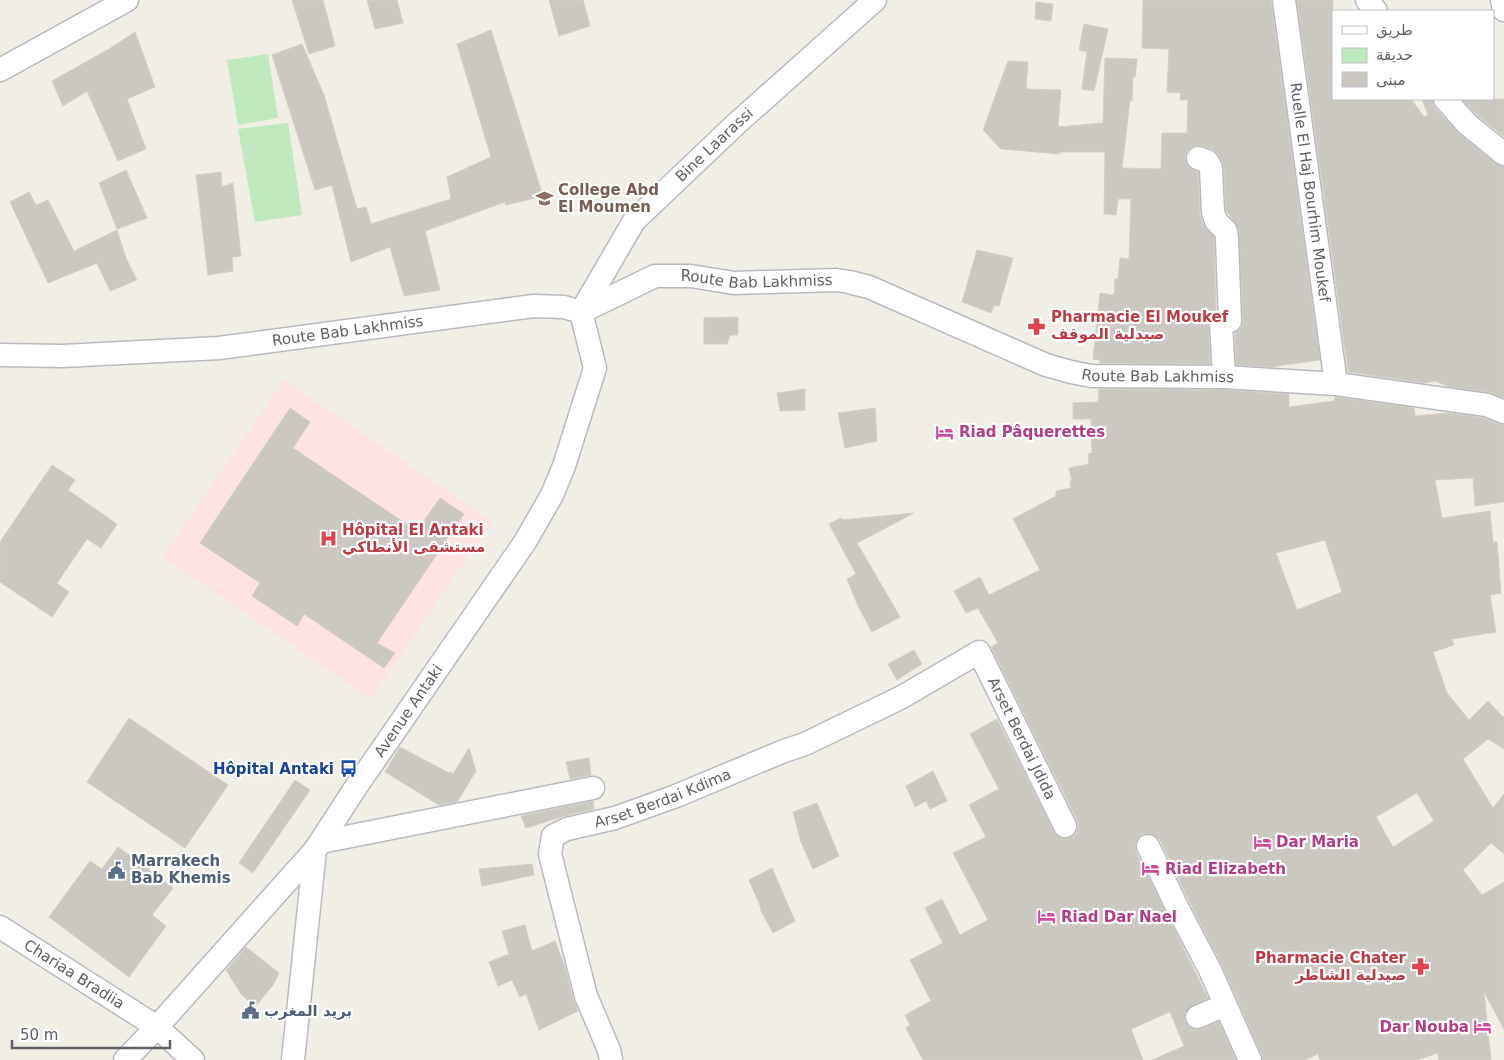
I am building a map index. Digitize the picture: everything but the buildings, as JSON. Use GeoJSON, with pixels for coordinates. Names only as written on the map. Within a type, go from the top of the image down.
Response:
{"type":"FeatureCollection","features":[{"type":"Feature","properties":{"kind":"street","name":"Bine Laarassi"},"geometry":{"type":"LineString","coordinates":[[581,312],[634,221],[736,125],[875,0]]}},
{"type":"Feature","properties":{"kind":"street","name":"Ruelle El Haj Bourhim Moukef"},"geometry":{"type":"LineString","coordinates":[[1284,0],[1336,384]]}},
{"type":"Feature","properties":{"kind":"street"},"geometry":{"type":"LineString","coordinates":[[1367,0],[1375,10]]}},
{"type":"Feature","properties":{"kind":"street"},"geometry":{"type":"LineString","coordinates":[[1502,0],[1504,10]]}},
{"type":"Feature","properties":{"kind":"street"},"geometry":{"type":"LineString","coordinates":[[0,70],[121,2]]}},
{"type":"Feature","properties":{"kind":"street"},"geometry":{"type":"LineString","coordinates":[[1446,100],[1467,124],[1504,154]]}},
{"type":"Feature","properties":{"kind":"street"},"geometry":{"type":"LineString","coordinates":[[1198,158],[1207,161],[1211,168],[1213,212],[1216,221],[1226,231],[1227,239],[1230,321],[1221,323],[1224,377]]}},
{"type":"Feature","properties":{"kind":"street","name":"Route Bab Lakhmiss"},"geometry":{"type":"LineString","coordinates":[[0,355],[63,356],[219,348],[534,306],[564,307],[581,312],[655,276],[691,276],[734,283],[836,280],[869,287],[1060,370],[1092,376],[1224,377],[1336,384],[1488,405],[1504,412]]}},
{"type":"Feature","properties":{"kind":"street","name":"Avenue Antaki"},"geometry":{"type":"LineString","coordinates":[[125,1060],[157,1027],[318,846],[356,787],[525,542],[552,495],[564,466],[595,368],[581,312]]}},
{"type":"Feature","properties":{"kind":"street","name":"Arset Berdai Jdida"},"geometry":{"type":"LineString","coordinates":[[979,652],[1065,826]]}},
{"type":"Feature","properties":{"kind":"street","name":"Arset Berdai Kdima"},"geometry":{"type":"LineString","coordinates":[[611,1060],[609,1050],[586,996],[550,854],[553,836],[568,829],[615,818],[676,796],[784,750],[804,744],[902,697],[979,652]]}},
{"type":"Feature","properties":{"kind":"street"},"geometry":{"type":"LineString","coordinates":[[293,1060],[318,846],[593,788]]}},
{"type":"Feature","properties":{"kind":"street"},"geometry":{"type":"LineString","coordinates":[[1148,846],[1210,970],[1250,1060]]}},
{"type":"Feature","properties":{"kind":"street","name":"Chariaa Bradiia"},"geometry":{"type":"LineString","coordinates":[[0,927],[157,1027],[193,1060]]}},
{"type":"Feature","properties":{"kind":"street"},"geometry":{"type":"LineString","coordinates":[[1198,1017],[1225,1005]]}},
{"type":"Feature","properties":{"kind":"shaded area","name":"Hôpital El Antaki مستشفى الأنطاكي"},"geometry":{"type":"Polygon","coordinates":[[[284,380],[492,521],[371,699],[163,557],[284,380]]]}},
{"type":"Feature","properties":{"kind":"green space"},"geometry":{"type":"Polygon","coordinates":[[[268,54],[278,118],[238,125],[227,60],[268,54]]]}},
{"type":"Feature","properties":{"kind":"green space"},"geometry":{"type":"Polygon","coordinates":[[[288,123],[302,215],[255,222],[238,129],[288,123]]]}},
{"type":"Feature","properties":{"kind":"place","name":"College Abd El Moumen"},"geometry":{"type":"Point","coordinates":[544,199]}},
{"type":"Feature","properties":{"kind":"place","name":"Pharmacie El Moukef صيدلية الموقف"},"geometry":{"type":"Point","coordinates":[1037,326]}},
{"type":"Feature","properties":{"kind":"place","name":"Riad Pâquerettes"},"geometry":{"type":"Point","coordinates":[945,432]}},
{"type":"Feature","properties":{"kind":"place","name":"Hôpital El Antaki مستشفى الأنطاكي"},"geometry":{"type":"Point","coordinates":[328,539]}},
{"type":"Feature","properties":{"kind":"place","name":"Hôpital Antaki"},"geometry":{"type":"Point","coordinates":[348,769]}},
{"type":"Feature","properties":{"kind":"place","name":"Dar Maria"},"geometry":{"type":"Point","coordinates":[1262,842]}},
{"type":"Feature","properties":{"kind":"place","name":"Riad Elizabeth"},"geometry":{"type":"Point","coordinates":[1151,869]}},
{"type":"Feature","properties":{"kind":"place","name":"Marrakech Bab Khemis"},"geometry":{"type":"Point","coordinates":[117,870]}},
{"type":"Feature","properties":{"kind":"place","name":"Riad Dar Nael"},"geometry":{"type":"Point","coordinates":[1047,917]}},
{"type":"Feature","properties":{"kind":"place","name":"Pharmacie Chater صيدلية الشاطر"},"geometry":{"type":"Point","coordinates":[1420,967]}},
{"type":"Feature","properties":{"kind":"place","name":"بريد المغرب"},"geometry":{"type":"Point","coordinates":[250,1011]}},
{"type":"Feature","properties":{"kind":"place","name":"Dar Nouba"},"geometry":{"type":"Point","coordinates":[1483,1027]}}]}
